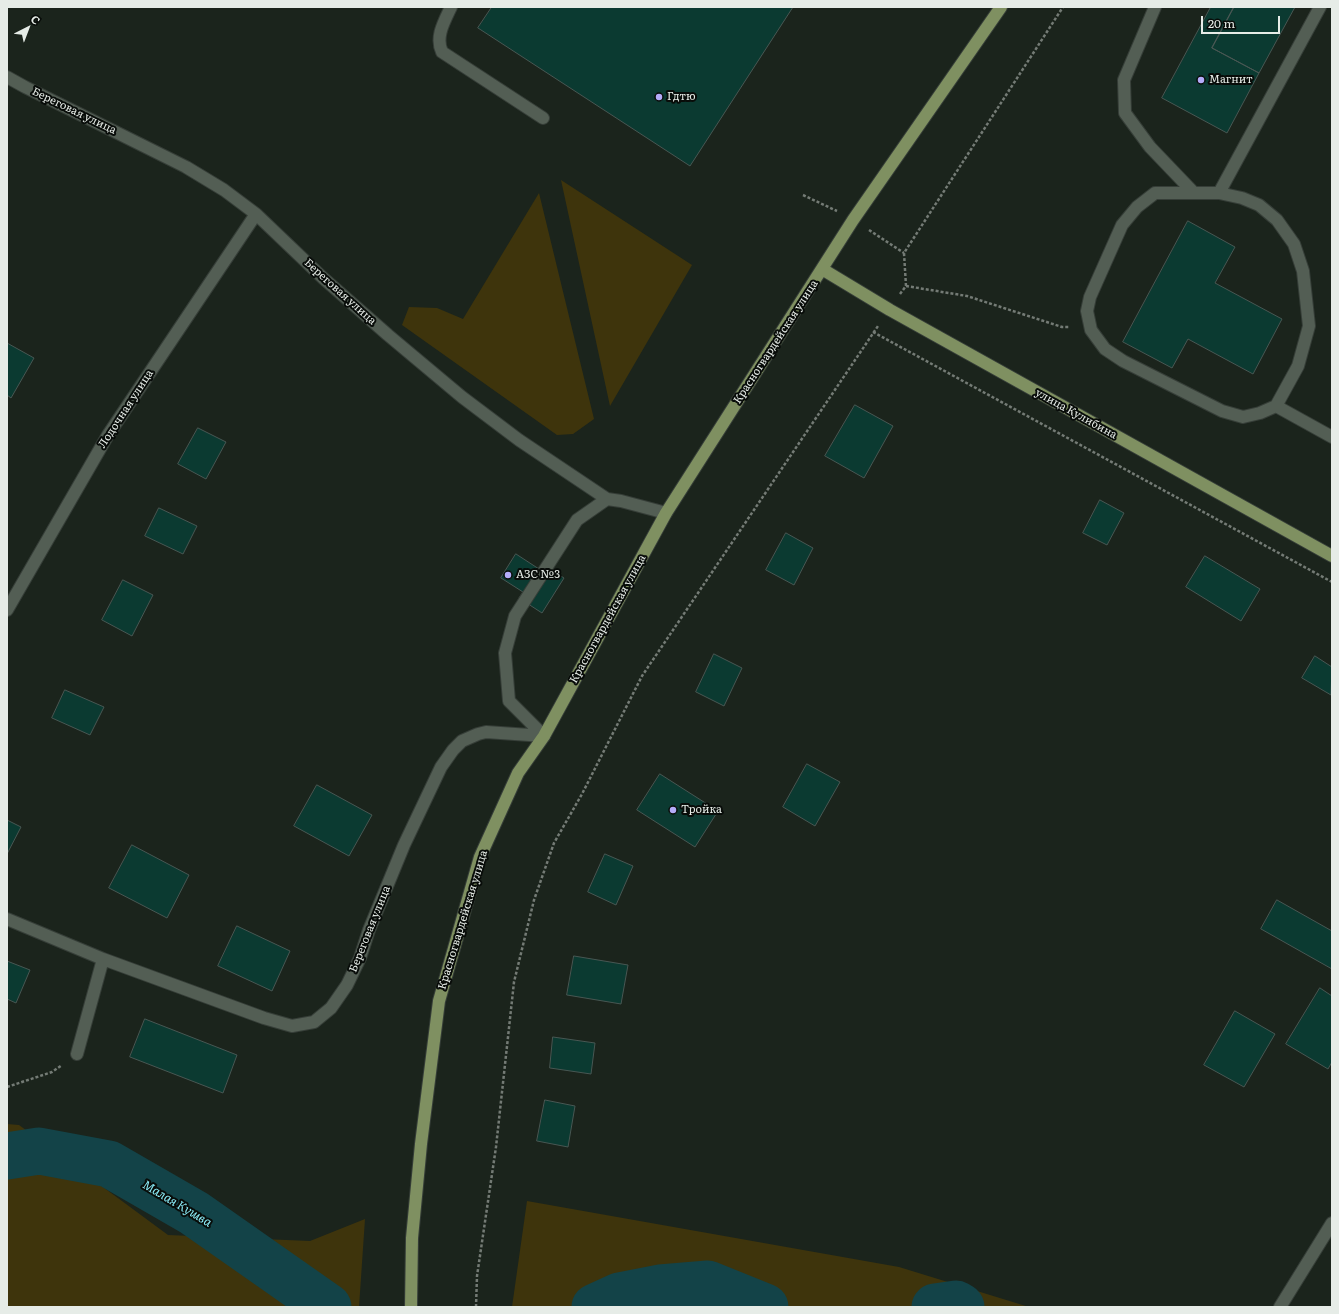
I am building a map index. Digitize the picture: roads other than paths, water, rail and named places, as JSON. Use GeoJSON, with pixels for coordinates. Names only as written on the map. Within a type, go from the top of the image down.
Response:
{"type":"FeatureCollection","features":[{"type":"Feature","properties":{"kind":"main road","name":"Красногвардейская улица"},"geometry":{"type":"LineString","coordinates":[[411,1307],[412,1230],[439,1001],[480,857],[518,773],[544,736],[666,513],[853,220],[1001,7]]}},
{"type":"Feature","properties":{"kind":"main road","name":"улица Кулибина"},"geometry":{"type":"LineString","coordinates":[[822,269],[890,310],[1332,556]]}},
{"type":"Feature","properties":{"kind":"street"},"geometry":{"type":"LineString","coordinates":[[451,7],[440,29],[439,45],[442,52],[543,118]]}},
{"type":"Feature","properties":{"kind":"street"},"geometry":{"type":"LineString","coordinates":[[1155,7],[1124,80],[1125,113],[1150,147],[1194,193]]}},
{"type":"Feature","properties":{"kind":"street"},"geometry":{"type":"LineString","coordinates":[[1219,193],[1320,7]]}},
{"type":"Feature","properties":{"kind":"street","name":"Береговая улица"},"geometry":{"type":"LineString","coordinates":[[7,77],[24,87],[186,167],[224,190],[256,214],[323,278],[388,336],[462,397],[519,440],[607,499],[621,501],[666,513]]}},
{"type":"Feature","properties":{"kind":"street"},"geometry":{"type":"LineString","coordinates":[[1155,193],[1194,193],[1219,193],[1242,198],[1259,205],[1277,220],[1294,244],[1303,270],[1310,326],[1298,366],[1276,406],[1260,413],[1243,417],[1222,411],[1123,361],[1105,349],[1091,330],[1086,311],[1090,296],[1122,225],[1137,206],[1155,193]]}},
{"type":"Feature","properties":{"kind":"street","name":"Лодочная улица"},"geometry":{"type":"LineString","coordinates":[[7,610],[108,435],[256,214]]}},
{"type":"Feature","properties":{"kind":"street"},"geometry":{"type":"LineString","coordinates":[[1276,406],[1332,438]]}},
{"type":"Feature","properties":{"kind":"street"},"geometry":{"type":"LineString","coordinates":[[544,736],[509,702],[505,652],[515,616],[578,520],[607,499]]}},
{"type":"Feature","properties":{"kind":"street","name":"Береговая улица"},"geometry":{"type":"LineString","coordinates":[[7,919],[103,959],[264,1018],[292,1026],[314,1022],[332,1008],[347,985],[360,958],[369,930],[404,845],[441,768],[453,750],[462,741],[486,732],[544,736]]}},
{"type":"Feature","properties":{"kind":"street"},"geometry":{"type":"LineString","coordinates":[[77,1054],[103,959]]}},
{"type":"Feature","properties":{"kind":"street"},"geometry":{"type":"LineString","coordinates":[[1280,1307],[1332,1223]]}},
{"type":"Feature","properties":{"kind":"waterway","name":"Малая Кушва"},"geometry":{"type":"LineString","coordinates":[[7,1156],[39,1151],[109,1164],[194,1213],[328,1307]]}},
{"type":"Feature","properties":{"kind":"waterway","name":"Малая Кушва"},"geometry":{"type":"LineString","coordinates":[[595,1307],[619,1296],[660,1288],[708,1284],[765,1307]]}},
{"type":"Feature","properties":{"kind":"waterway","name":"Малая Кушва"},"geometry":{"type":"LineString","coordinates":[[935,1307],[956,1304],[961,1307]]}},
{"type":"Feature","properties":{"kind":"place","name":"Магнит"},"geometry":{"type":"Point","coordinates":[1201,80]}},
{"type":"Feature","properties":{"kind":"place","name":"Гдтю"},"geometry":{"type":"Point","coordinates":[659,97]}},
{"type":"Feature","properties":{"kind":"place","name":"АЗС №3"},"geometry":{"type":"Point","coordinates":[508,575]}},
{"type":"Feature","properties":{"kind":"place","name":"Тройка"},"geometry":{"type":"Point","coordinates":[673,810]}}]}
